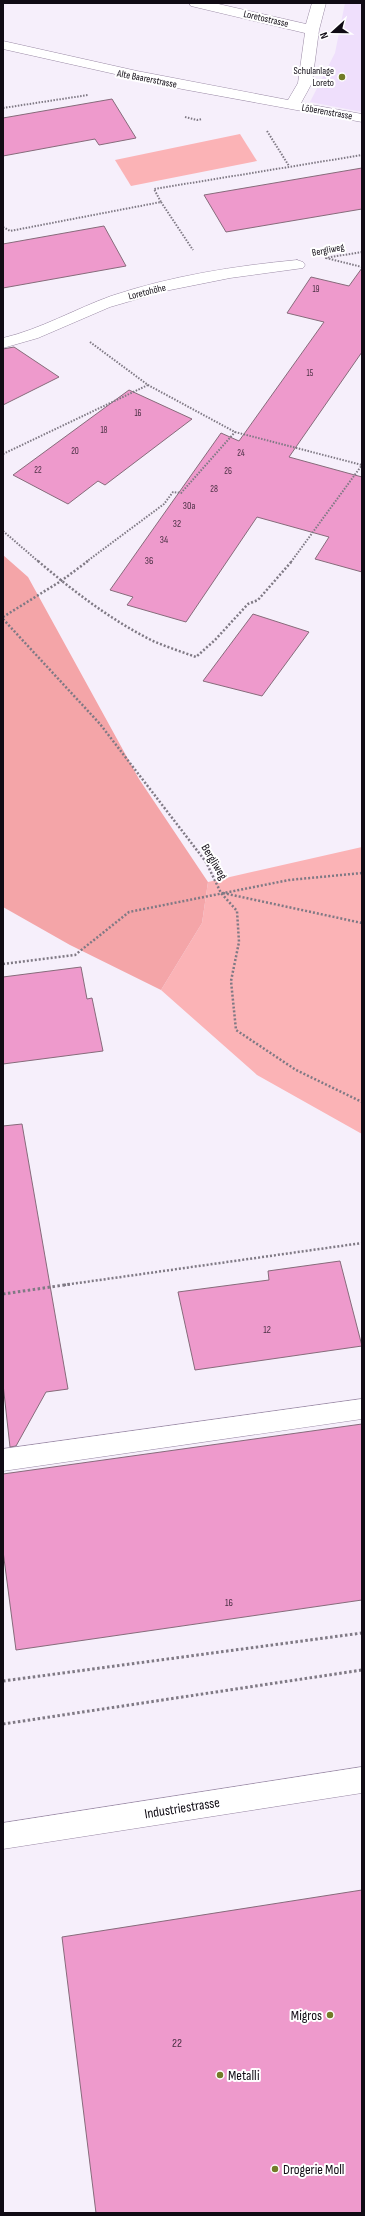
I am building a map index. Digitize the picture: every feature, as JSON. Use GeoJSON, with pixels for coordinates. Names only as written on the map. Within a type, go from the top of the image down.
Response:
{"type":"FeatureCollection","features":[{"type":"Feature","properties":{"kind":"street","name":"Loretostrasse"},"geometry":{"type":"LineString","coordinates":[[196,3],[312,30]]}},
{"type":"Feature","properties":{"kind":"street"},"geometry":{"type":"LineString","coordinates":[[292,106],[305,83],[312,30],[319,3]]}},
{"type":"Feature","properties":{"kind":"street","name":"Alte Baarerstrasse"},"geometry":{"type":"LineString","coordinates":[[3,45],[95,68],[235,97],[292,106]]}},
{"type":"Feature","properties":{"kind":"street","name":"Löberenstrasse"},"geometry":{"type":"LineString","coordinates":[[292,106],[362,118]]}},
{"type":"Feature","properties":{"kind":"street","name":"Loretohöhe"},"geometry":{"type":"LineString","coordinates":[[3,343],[64,322],[118,299],[211,277],[259,268],[298,266]]}},
{"type":"Feature","properties":{"kind":"street"},"geometry":{"type":"LineString","coordinates":[[3,1460],[362,1409]]}},
{"type":"Feature","properties":{"kind":"street","name":"Industriestrasse"},"geometry":{"type":"LineString","coordinates":[[3,1836],[362,1780]]}},
{"type":"Feature","properties":{"kind":"path"},"geometry":{"type":"LineString","coordinates":[[3,108],[95,94]]}},
{"type":"Feature","properties":{"kind":"path"},"geometry":{"type":"LineString","coordinates":[[182,116],[197,120],[229,112],[235,97]]}},
{"type":"Feature","properties":{"kind":"path"},"geometry":{"type":"LineString","coordinates":[[289,166],[266,130],[292,106]]}},
{"type":"Feature","properties":{"kind":"path"},"geometry":{"type":"LineString","coordinates":[[211,277],[176,227],[154,189],[362,155]]}},
{"type":"Feature","properties":{"kind":"path"},"geometry":{"type":"LineString","coordinates":[[3,227],[10,231],[161,202]]}},
{"type":"Feature","properties":{"kind":"path","name":"Bergliweg"},"geometry":{"type":"LineString","coordinates":[[362,252],[323,258],[362,267]]}},
{"type":"Feature","properties":{"kind":"path"},"geometry":{"type":"LineString","coordinates":[[3,531],[61,581],[110,616],[147,638],[196,657],[215,640],[248,604],[258,600],[303,548],[362,465],[234,432],[148,385],[64,322]]}},
{"type":"Feature","properties":{"kind":"path"},"geometry":{"type":"LineString","coordinates":[[3,454],[148,385]]}},
{"type":"Feature","properties":{"kind":"path"},"geometry":{"type":"LineString","coordinates":[[3,618],[61,581],[164,504],[173,492],[181,493],[234,432]]}},
{"type":"Feature","properties":{"kind":"path","name":"Bergliweg"},"geometry":{"type":"LineString","coordinates":[[3,618],[100,724],[206,862],[221,893],[237,911],[239,942],[231,981],[232,1006],[236,1030],[266,1054],[329,1088],[362,1102]]}},
{"type":"Feature","properties":{"kind":"path"},"geometry":{"type":"LineString","coordinates":[[3,964],[75,956],[129,912],[290,880],[362,873]]}},
{"type":"Feature","properties":{"kind":"path"},"geometry":{"type":"LineString","coordinates":[[221,893],[362,923]]}},
{"type":"Feature","properties":{"kind":"path"},"geometry":{"type":"LineString","coordinates":[[3,1294],[362,1243]]}},
{"type":"Feature","properties":{"kind":"path"},"geometry":{"type":"LineString","coordinates":[[3,1681],[362,1633]]}},
{"type":"Feature","properties":{"kind":"path"},"geometry":{"type":"LineString","coordinates":[[3,1724],[362,1670]]}},
{"type":"Feature","properties":{"kind":"shaded area","name":"Schulanlage Loreto"},"geometry":{"type":"Polygon","coordinates":[[[345,3],[362,3],[362,112],[310,102],[335,53],[345,3]]]}},
{"type":"Feature","properties":{"kind":"shaded area"},"geometry":{"type":"Polygon","coordinates":[[[240,134],[257,161],[131,186],[115,160],[240,134]]]}},
{"type":"Feature","properties":{"kind":"shaded area"},"geometry":{"type":"Polygon","coordinates":[[[3,555],[28,577],[139,779],[208,882],[202,923],[161,990],[70,945],[3,907],[3,555]]]}},
{"type":"Feature","properties":{"kind":"shaded area"},"geometry":{"type":"Polygon","coordinates":[[[362,847],[362,1134],[257,1075],[161,990],[202,923],[208,882],[362,847]]]}},
{"type":"Feature","properties":{"kind":"building"},"geometry":{"type":"Polygon","coordinates":[[[112,99],[136,138],[99,145],[95,139],[3,156],[3,118],[112,99]]]}},
{"type":"Feature","properties":{"kind":"building"},"geometry":{"type":"Polygon","coordinates":[[[362,168],[362,209],[226,232],[204,195],[362,168]]]}},
{"type":"Feature","properties":{"kind":"building"},"geometry":{"type":"Polygon","coordinates":[[[104,226],[126,266],[3,288],[3,244],[104,226]]]}},
{"type":"Feature","properties":{"kind":"building"},"geometry":{"type":"Polygon","coordinates":[[[362,268],[362,352],[289,457],[362,477],[362,572],[315,559],[329,537],[257,517],[186,622],[127,605],[133,597],[110,590],[221,433],[239,441],[324,322],[287,313],[311,277],[349,286],[362,268]]]}},
{"type":"Feature","properties":{"kind":"building"},"geometry":{"type":"Polygon","coordinates":[[[14,347],[59,377],[3,405],[3,349],[14,347]]]}},
{"type":"Feature","properties":{"kind":"building"},"geometry":{"type":"Polygon","coordinates":[[[129,390],[192,419],[105,485],[98,481],[68,504],[13,475],[129,390]]]}},
{"type":"Feature","properties":{"kind":"building"},"geometry":{"type":"Polygon","coordinates":[[[253,614],[309,632],[262,696],[203,681],[253,614]]]}},
{"type":"Feature","properties":{"kind":"building"},"geometry":{"type":"Polygon","coordinates":[[[81,967],[87,999],[92,998],[103,1051],[3,1064],[3,977],[81,967]]]}},
{"type":"Feature","properties":{"kind":"building"},"geometry":{"type":"Polygon","coordinates":[[[22,1124],[68,1389],[46,1392],[16,1446],[10,1447],[3,1384],[3,1126],[22,1124]]]}},
{"type":"Feature","properties":{"kind":"building"},"geometry":{"type":"Polygon","coordinates":[[[340,1261],[362,1346],[195,1370],[178,1292],[269,1280],[268,1271],[340,1261]]]}},
{"type":"Feature","properties":{"kind":"building"},"geometry":{"type":"Polygon","coordinates":[[[362,1424],[362,1600],[16,1650],[3,1551],[3,1474],[362,1424]]]}},
{"type":"Feature","properties":{"kind":"building","name":"Metalli"},"geometry":{"type":"Polygon","coordinates":[[[362,1890],[362,2213],[96,2213],[62,1937],[362,1890]]]}},
{"type":"Feature","properties":{"kind":"place","name":"Schulanlage Loreto"},"geometry":{"type":"Point","coordinates":[342,77]}},
{"type":"Feature","properties":{"kind":"place","name":"Migros"},"geometry":{"type":"Point","coordinates":[330,2015]}},
{"type":"Feature","properties":{"kind":"place","name":"Metalli"},"geometry":{"type":"Point","coordinates":[220,2075]}},
{"type":"Feature","properties":{"kind":"place","name":"Drogerie Moll"},"geometry":{"type":"Point","coordinates":[275,2169]}}]}
